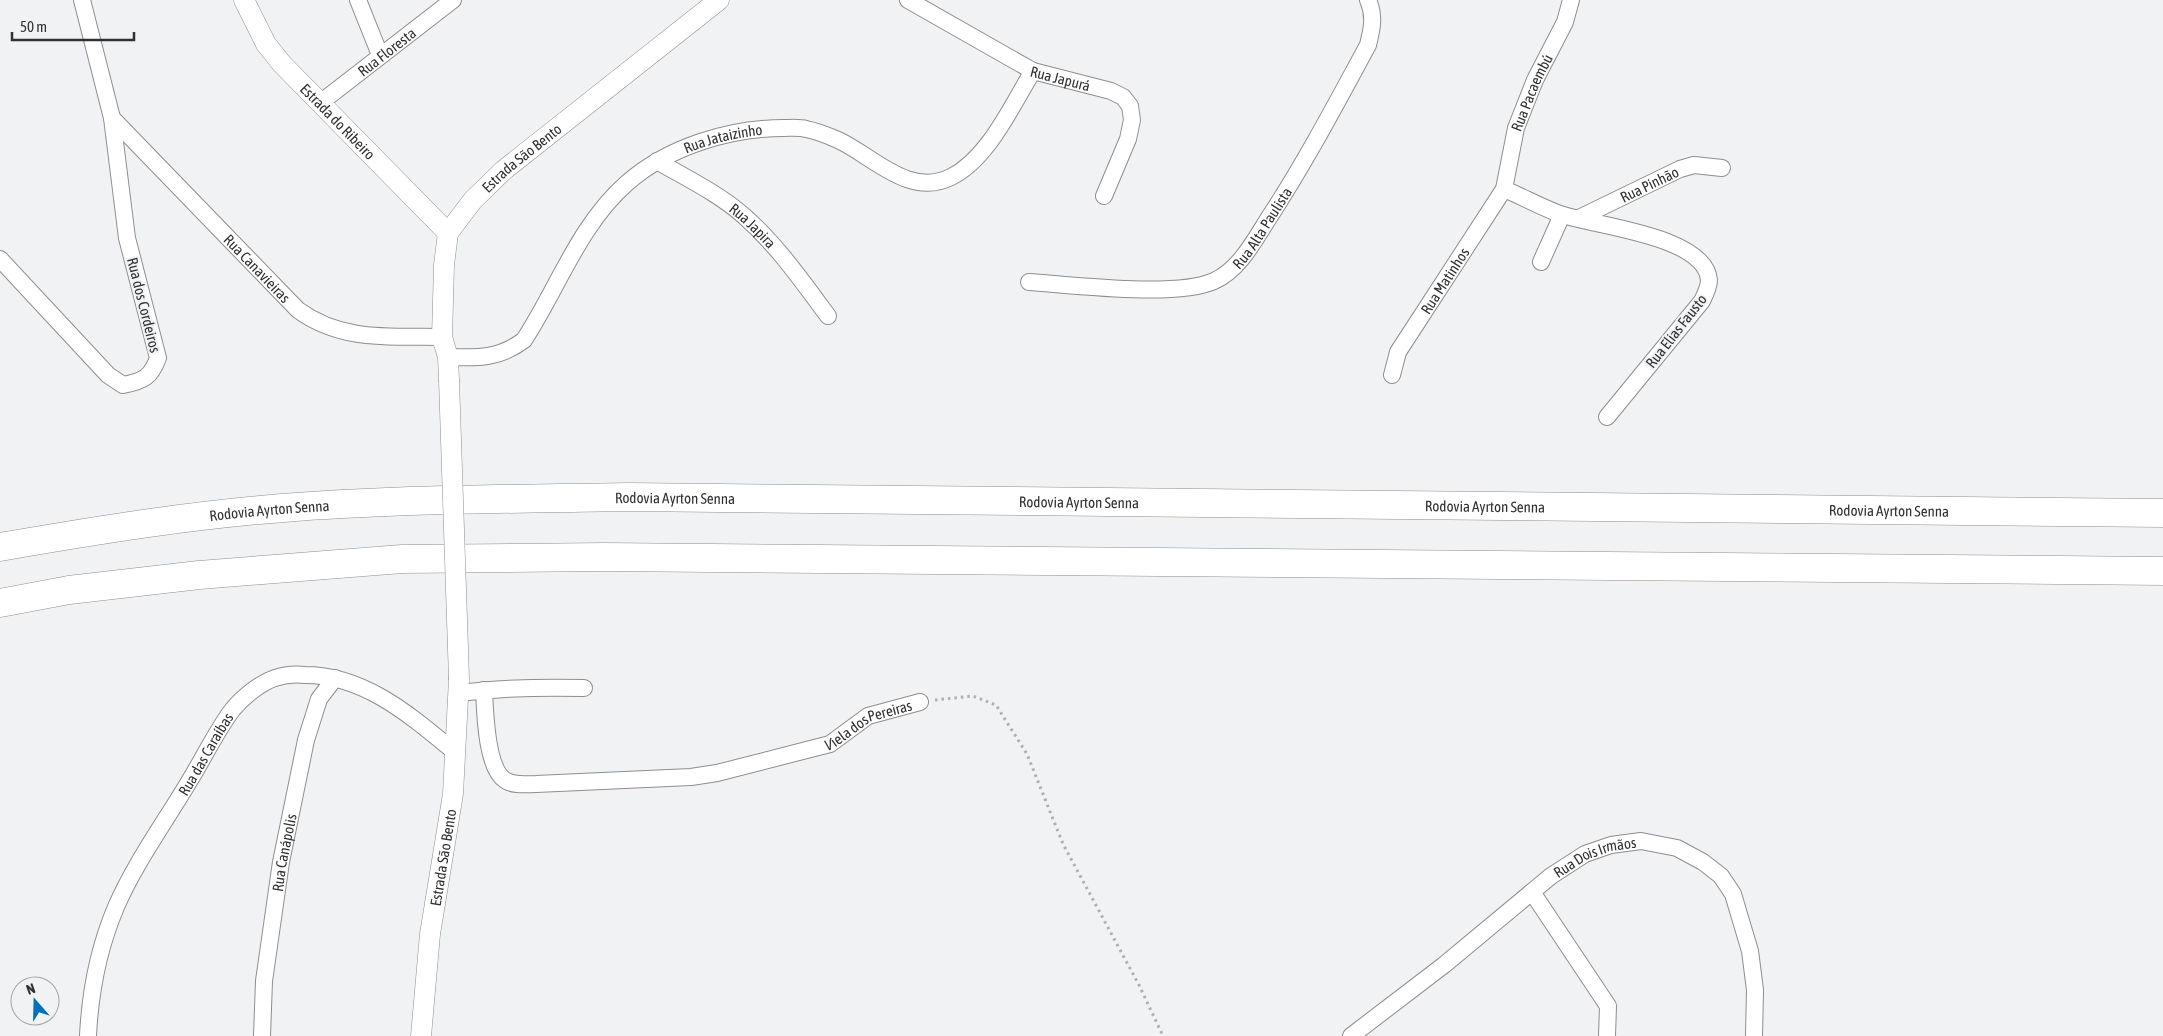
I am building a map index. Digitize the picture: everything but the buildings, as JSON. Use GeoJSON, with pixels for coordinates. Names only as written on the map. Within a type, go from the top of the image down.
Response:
{"type":"FeatureCollection","features":[{"type":"Feature","properties":{"kind":"highway","name":"Rodovia Ayrton Senna"},"geometry":{"type":"LineString","coordinates":[[0,547],[62,536],[184,519],[295,507],[398,502],[599,498],[2163,513]]}},
{"type":"Feature","properties":{"kind":"highway"},"geometry":{"type":"LineString","coordinates":[[0,603],[69,590],[199,574],[402,559],[605,557],[2163,571]]}},
{"type":"Feature","properties":{"kind":"street"},"geometry":{"type":"LineString","coordinates":[[82,0],[112,118]]}},
{"type":"Feature","properties":{"kind":"street","name":"Estrada do Ribeiro"},"geometry":{"type":"LineString","coordinates":[[244,0],[266,44],[282,64],[448,233]]}},
{"type":"Feature","properties":{"kind":"street"},"geometry":{"type":"LineString","coordinates":[[358,0],[380,55]]}},
{"type":"Feature","properties":{"kind":"street","name":"Rua Floresta"},"geometry":{"type":"LineString","coordinates":[[320,103],[453,0]]}},
{"type":"Feature","properties":{"kind":"street","name":"Estrada São Bento"},"geometry":{"type":"LineString","coordinates":[[448,233],[473,200],[504,170],[719,0]]}},
{"type":"Feature","properties":{"kind":"street","name":"Rua Japurá"},"geometry":{"type":"LineString","coordinates":[[908,0],[1033,71],[1111,90],[1123,97],[1130,106],[1132,120],[1128,138],[1104,196]]}},
{"type":"Feature","properties":{"kind":"street","name":"Rua Alta Paulista"},"geometry":{"type":"LineString","coordinates":[[1029,282],[1166,289],[1213,282],[1227,274],[1246,253],[1298,172],[1368,45],[1373,26],[1372,9],[1368,0]]}},
{"type":"Feature","properties":{"kind":"street","name":"Rua Pacaembú"},"geometry":{"type":"LineString","coordinates":[[1504,189],[1516,128],[1535,80],[1565,22],[1571,0]]}},
{"type":"Feature","properties":{"kind":"street","name":"Rua Jataizinho"},"geometry":{"type":"LineString","coordinates":[[448,357],[493,356],[511,350],[524,340],[580,242],[601,212],[625,184],[656,161],[706,140],[742,132],[773,128],[805,128],[839,140],[888,170],[914,182],[933,182],[950,178],[967,166],[986,147],[1033,71]]}},
{"type":"Feature","properties":{"kind":"street","name":"Rua dos Cordeiros"},"geometry":{"type":"LineString","coordinates":[[0,259],[108,375],[124,385],[138,382],[153,372],[158,358],[127,238],[112,118]]}},
{"type":"Feature","properties":{"kind":"street","name":"Rua Canavieiras"},"geometry":{"type":"LineString","coordinates":[[112,118],[298,310],[312,320],[329,328],[352,334],[442,337]]}},
{"type":"Feature","properties":{"kind":"street","name":"Rua Japira"},"geometry":{"type":"LineString","coordinates":[[656,161],[706,188],[743,215],[773,245],[828,316]]}},
{"type":"Feature","properties":{"kind":"street","name":"Rua Pinhão"},"geometry":{"type":"LineString","coordinates":[[1580,218],[1680,169],[1694,165],[1722,168]]}},
{"type":"Feature","properties":{"kind":"street","name":"Rua Elias Fausto"},"geometry":{"type":"LineString","coordinates":[[1504,189],[1562,215],[1650,235],[1697,258],[1705,268],[1709,280],[1708,289],[1702,301],[1607,417]]}},
{"type":"Feature","properties":{"kind":"street","name":"Rua Matinhos"},"geometry":{"type":"LineString","coordinates":[[1392,375],[1398,352],[1504,189]]}},
{"type":"Feature","properties":{"kind":"street"},"geometry":{"type":"LineString","coordinates":[[1541,262],[1562,215]]}},
{"type":"Feature","properties":{"kind":"street"},"geometry":{"type":"LineString","coordinates":[[448,233],[444,265],[442,337],[448,357]]}},
{"type":"Feature","properties":{"kind":"street","name":"Estrada São Bento"},"geometry":{"type":"LineString","coordinates":[[420,1036],[430,934],[448,831],[456,753],[459,686],[448,357]]}},
{"type":"Feature","properties":{"kind":"street","name":"Rua das Caraíbas"},"geometry":{"type":"LineString","coordinates":[[88,1036],[90,1006],[104,943],[116,908],[134,872],[233,709],[258,687],[276,678],[298,674],[335,678],[365,689],[406,712],[456,753]]}},
{"type":"Feature","properties":{"kind":"street","name":"Rua Canápolis"},"geometry":{"type":"LineString","coordinates":[[262,1036],[264,981],[281,862],[306,740],[319,699],[335,678]]}},
{"type":"Feature","properties":{"kind":"street"},"geometry":{"type":"LineString","coordinates":[[459,686],[484,690],[541,687],[584,688]]}},
{"type":"Feature","properties":{"kind":"street","name":"Viela dos Pereiras"},"geometry":{"type":"LineString","coordinates":[[484,690],[487,733],[496,770],[499,775],[511,783],[536,784],[691,777],[717,773],[825,746],[840,738],[857,722],[868,716],[920,702]]}},
{"type":"Feature","properties":{"kind":"street","name":"Rua Dois Irmãos"},"geometry":{"type":"LineString","coordinates":[[1351,1036],[1444,965],[1551,876],[1585,854],[1611,845],[1640,841],[1678,848],[1703,862],[1721,876],[1734,894],[1750,951],[1754,980],[1754,1036]]}},
{"type":"Feature","properties":{"kind":"street"},"geometry":{"type":"LineString","coordinates":[[1532,892],[1608,1006],[1607,1036]]}},
{"type":"Feature","properties":{"kind":"path","name":"Viela dos Pereiras"},"geometry":{"type":"LineString","coordinates":[[920,702],[973,696],[996,705],[1027,754],[1062,844],[1139,985],[1163,1036]]}}]}
